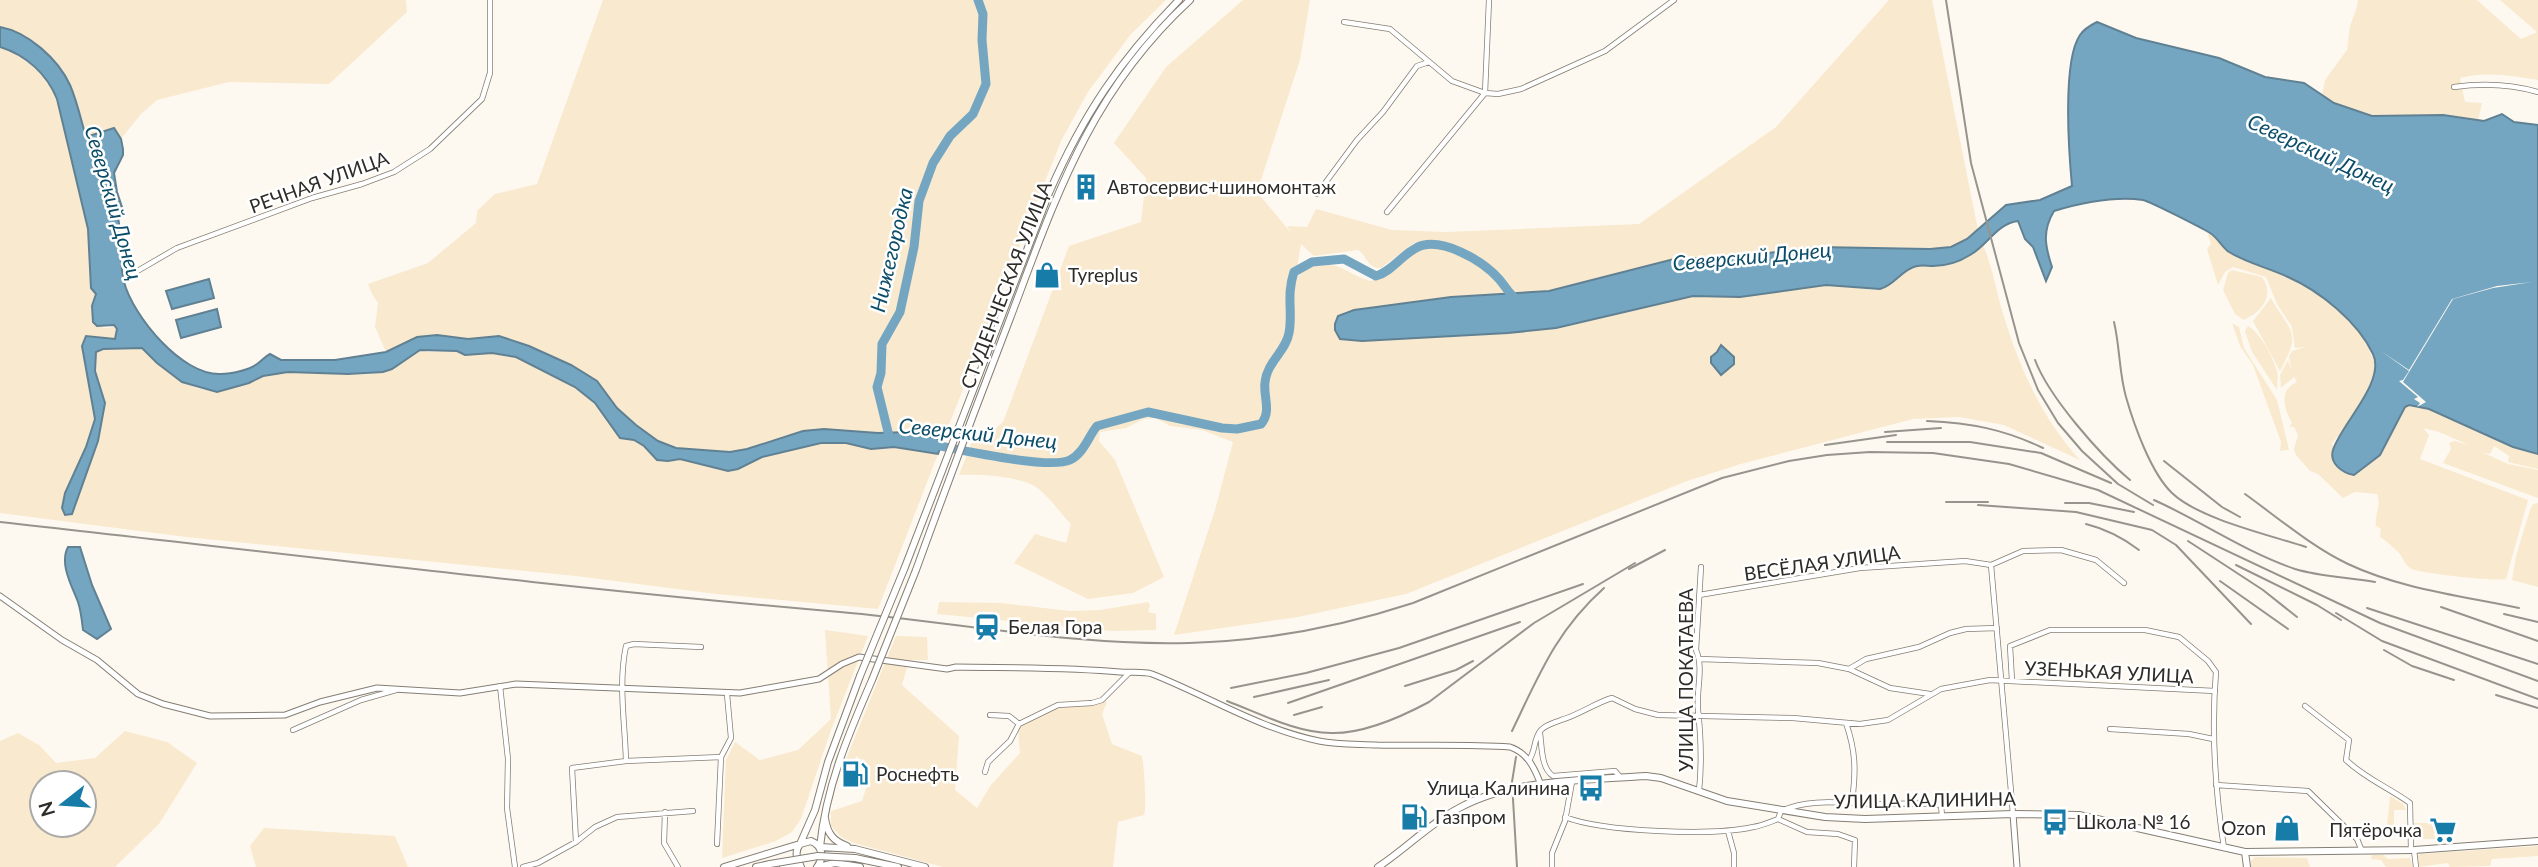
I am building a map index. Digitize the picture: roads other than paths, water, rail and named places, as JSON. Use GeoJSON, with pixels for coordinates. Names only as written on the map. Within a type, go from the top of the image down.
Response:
{"type":"FeatureCollection","features":[{"type":"Feature","properties":{"kind":"main road","name":"СТУДЕНЧЕСКАЯ УЛИЦА"},"geometry":{"type":"LineString","coordinates":[[800,844],[815,810],[828,762],[860,676],[905,567],[1049,192],[1076,135],[1120,65],[1179,0]]}},
{"type":"Feature","properties":{"kind":"main road","name":"СТУДЕНЧЕСКАЯ УЛИЦА"},"geometry":{"type":"LineString","coordinates":[[818,866],[821,860],[825,809],[838,762],[916,570],[1048,218],[1079,145],[1124,71],[1190,0]]}},
{"type":"Feature","properties":{"kind":"main road","name":"УЛИЦА КАЛИНИНА"},"geometry":{"type":"LineString","coordinates":[[1378,867],[1426,829],[1462,806],[1499,793],[1541,785],[1653,776],[1727,801],[1781,811],[1847,818],[2013,814],[2079,816],[2245,852],[2362,852],[2538,841]]}},
{"type":"Feature","properties":{"kind":"main road"},"geometry":{"type":"LineString","coordinates":[[825,809],[826,822],[836,842],[925,867]]}},
{"type":"Feature","properties":{"kind":"main road"},"geometry":{"type":"LineString","coordinates":[[724,867],[811,841],[820,847],[855,849]]}},
{"type":"Feature","properties":{"kind":"main road"},"geometry":{"type":"LineString","coordinates":[[800,844],[796,855],[801,867]]}},
{"type":"Feature","properties":{"kind":"main road"},"geometry":{"type":"LineString","coordinates":[[2245,852],[2247,867]]}},
{"type":"Feature","properties":{"kind":"main road"},"geometry":{"type":"LineString","coordinates":[[756,867],[818,856],[855,858],[898,867]]}},
{"type":"Feature","properties":{"kind":"main road"},"geometry":{"type":"LineString","coordinates":[[818,866],[835,863],[860,867]]}},
{"type":"Feature","properties":{"kind":"main road"},"geometry":{"type":"LineString","coordinates":[[783,867],[801,867]]}},
{"type":"Feature","properties":{"kind":"main road"},"geometry":{"type":"LineString","coordinates":[[836,867],[844,867]]}},
{"type":"Feature","properties":{"kind":"street","name":"РЕЧНАЯ УЛИЦА"},"geometry":{"type":"LineString","coordinates":[[134,273],[177,248],[312,198],[394,172],[430,149],[482,99],[490,73],[490,0]]}},
{"type":"Feature","properties":{"kind":"street"},"geometry":{"type":"LineString","coordinates":[[1387,212],[1485,93],[1489,0]]}},
{"type":"Feature","properties":{"kind":"street"},"geometry":{"type":"LineString","coordinates":[[1344,22],[1390,29],[1452,81],[1485,93],[1498,94],[1521,89],[1605,51],[1675,0]]}},
{"type":"Feature","properties":{"kind":"street"},"geometry":{"type":"LineString","coordinates":[[1317,194],[1418,66],[1430,62]]}},
{"type":"Feature","properties":{"kind":"street"},"geometry":{"type":"LineString","coordinates":[[2454,88],[2479,83],[2523,87],[2538,92]]}},
{"type":"Feature","properties":{"kind":"street"},"geometry":{"type":"LineString","coordinates":[[2017,867],[1991,565],[2023,551],[2061,550],[2096,560],[2124,583]]}},
{"type":"Feature","properties":{"kind":"street","name":"ВЕСЁЛАЯ УЛИЦА"},"geometry":{"type":"LineString","coordinates":[[1699,595],[1860,568],[1965,561],[1991,565]]}},
{"type":"Feature","properties":{"kind":"street","name":"УЛИЦА ПОКАТАЕВА"},"geometry":{"type":"LineString","coordinates":[[1699,792],[1702,755],[1700,659],[1696,650],[1701,567]]}},
{"type":"Feature","properties":{"kind":"street"},"geometry":{"type":"LineString","coordinates":[[0,596],[97,660],[138,694],[163,704],[210,716],[285,715],[320,702],[377,688],[460,693],[516,684],[727,694],[819,679],[850,659],[859,657],[947,669],[1079,668],[1149,673],[1192,690],[1237,713],[1312,740],[1339,744],[1510,747],[1529,760],[1541,785]]}},
{"type":"Feature","properties":{"kind":"street"},"geometry":{"type":"LineString","coordinates":[[1849,668],[1866,659],[1919,647],[1950,633],[1966,629],[1997,628]]}},
{"type":"Feature","properties":{"kind":"street"},"geometry":{"type":"LineString","coordinates":[[2012,681],[2010,646],[2050,630],[2145,630],[2179,638],[2208,661],[2216,672],[2216,785],[2224,849]]}},
{"type":"Feature","properties":{"kind":"street"},"geometry":{"type":"LineString","coordinates":[[626,761],[622,689],[626,646],[634,644],[701,647]]}},
{"type":"Feature","properties":{"kind":"street"},"geometry":{"type":"LineString","coordinates":[[1700,659],[1818,663],[1849,668],[1891,688],[1931,694]]}},
{"type":"Feature","properties":{"kind":"street"},"geometry":{"type":"LineString","coordinates":[[985,772],[988,762],[1010,741],[1019,724],[1058,705],[1102,700],[1129,673]]}},
{"type":"Feature","properties":{"kind":"street","name":"УЗЕНЬКАЯ УЛИЦА"},"geometry":{"type":"LineString","coordinates":[[1931,694],[1955,685],[2002,680],[2215,691]]}},
{"type":"Feature","properties":{"kind":"street"},"geometry":{"type":"LineString","coordinates":[[500,686],[508,759],[507,808],[515,867]]}},
{"type":"Feature","properties":{"kind":"street"},"geometry":{"type":"LineString","coordinates":[[293,730],[361,700],[399,689]]}},
{"type":"Feature","properties":{"kind":"street"},"geometry":{"type":"LineString","coordinates":[[717,844],[721,757],[731,738],[727,694]]}},
{"type":"Feature","properties":{"kind":"street"},"geometry":{"type":"LineString","coordinates":[[1529,760],[1534,755],[1535,740],[1539,732],[1548,724],[1612,698],[1635,709],[1658,715],[1846,723],[1888,720],[1931,694]]}},
{"type":"Feature","properties":{"kind":"street"},"geometry":{"type":"LineString","coordinates":[[2305,706],[2349,740],[2346,760],[2360,774],[2410,803],[2416,867]]}},
{"type":"Feature","properties":{"kind":"street"},"geometry":{"type":"LineString","coordinates":[[990,715],[1009,716],[1019,724]]}},
{"type":"Feature","properties":{"kind":"street"},"geometry":{"type":"LineString","coordinates":[[1846,723],[1854,746],[1852,802]]}},
{"type":"Feature","properties":{"kind":"street"},"geometry":{"type":"LineString","coordinates":[[2110,729],[2189,734],[2214,739]]}},
{"type":"Feature","properties":{"kind":"street"},"geometry":{"type":"LineString","coordinates":[[1539,732],[1549,774],[1553,776],[1615,771],[1621,778]]}},
{"type":"Feature","properties":{"kind":"street"},"geometry":{"type":"LineString","coordinates":[[576,842],[572,768],[626,761],[721,757]]}},
{"type":"Feature","properties":{"kind":"street"},"geometry":{"type":"LineString","coordinates":[[1552,867],[1552,853],[1565,817],[1572,782]]}},
{"type":"Feature","properties":{"kind":"street"},"geometry":{"type":"LineString","coordinates":[[2216,785],[2308,791],[2357,839],[2362,852]]}},
{"type":"Feature","properties":{"kind":"street"},"geometry":{"type":"LineString","coordinates":[[1778,819],[1781,811],[1793,805],[1813,802],[1941,805],[1942,816]]}},
{"type":"Feature","properties":{"kind":"street"},"geometry":{"type":"LineString","coordinates":[[523,867],[538,863],[576,842],[595,827],[617,817],[693,811]]}},
{"type":"Feature","properties":{"kind":"street"},"geometry":{"type":"LineString","coordinates":[[665,812],[664,843],[678,867]]}},
{"type":"Feature","properties":{"kind":"street"},"geometry":{"type":"LineString","coordinates":[[1565,817],[1578,822],[1636,829],[1728,831],[1754,827],[1778,819],[1807,832],[1838,834],[1855,840],[1854,867]]}},
{"type":"Feature","properties":{"kind":"street"},"geometry":{"type":"LineString","coordinates":[[1728,831],[1734,853],[1734,867]]}},
{"type":"Feature","properties":{"kind":"water"},"geometry":{"type":"Polygon","coordinates":[[[2097,22],[2136,38],[2219,58],[2265,77],[2304,83],[2334,103],[2372,116],[2443,115],[2484,121],[2502,114],[2514,122],[2538,125],[2538,454],[2513,447],[2429,409],[2409,405],[2405,407],[2380,455],[2354,475],[2341,470],[2333,459],[2333,450],[2368,390],[2375,365],[2373,354],[2358,330],[2313,290],[2236,256],[2210,233],[2143,200],[2098,201],[2054,211],[2046,232],[2046,245],[2052,267],[2046,281],[2033,247],[2025,239],[2018,221],[1998,230],[1976,251],[1961,260],[1912,268],[1880,289],[1826,285],[1740,297],[1693,296],[1556,328],[1508,333],[1362,341],[1340,339],[1335,330],[1338,316],[1354,310],[1451,297],[1549,291],[1678,258],[1727,258],[1817,247],[1951,247],[1967,239],[2006,205],[2040,200],[2072,186],[2068,108],[2071,65],[2080,35],[2097,22]]]}},
{"type":"Feature","properties":{"kind":"water"},"geometry":{"type":"Polygon","coordinates":[[[0,27],[31,41],[58,66],[72,91],[86,137],[114,128],[121,139],[123,155],[114,173],[124,213],[118,217],[124,282],[129,296],[148,327],[161,342],[191,365],[206,372],[225,374],[240,371],[259,363],[270,354],[281,360],[335,360],[386,352],[417,337],[437,335],[468,339],[499,336],[571,365],[597,381],[617,408],[636,425],[658,441],[676,448],[730,452],[803,431],[824,429],[909,432],[943,440],[938,454],[894,447],[871,449],[846,443],[821,443],[762,457],[728,471],[680,459],[657,460],[634,440],[620,438],[595,403],[575,387],[516,357],[492,353],[465,355],[457,351],[420,350],[383,372],[288,372],[263,376],[217,392],[182,382],[142,348],[103,349],[96,352],[95,371],[105,403],[98,441],[72,514],[65,515],[62,508],[65,493],[86,447],[95,419],[82,346],[86,336],[115,339],[117,329],[114,325],[97,326],[93,322],[92,306],[96,294],[91,288],[88,229],[57,99],[48,81],[27,60],[0,47],[0,27]]]}},
{"type":"Feature","properties":{"kind":"water"},"geometry":{"type":"Polygon","coordinates":[[[209,279],[214,298],[172,309],[166,291],[209,279]]]}},
{"type":"Feature","properties":{"kind":"water"},"geometry":{"type":"Polygon","coordinates":[[[217,309],[221,327],[181,338],[176,320],[217,309]]]}},
{"type":"Feature","properties":{"kind":"water"},"geometry":{"type":"Polygon","coordinates":[[[1721,345],[1734,357],[1734,364],[1721,375],[1711,363],[1711,357],[1721,345]]]}},
{"type":"Feature","properties":{"kind":"water"},"geometry":{"type":"Polygon","coordinates":[[[68,547],[80,547],[92,585],[111,629],[97,639],[83,630],[79,605],[66,568],[68,547]]]}},
{"type":"Feature","properties":{"kind":"waterway","name":"Нижегородка"},"geometry":{"type":"LineString","coordinates":[[890,440],[877,387],[881,373],[882,344],[900,312],[914,247],[919,201],[933,163],[950,136],[973,114],[986,84],[982,40],[983,14],[978,0]]}},
{"type":"Feature","properties":{"kind":"waterway","name":"Северский Донец"},"geometry":{"type":"LineString","coordinates":[[930,444],[1002,458],[1059,462],[1070,460],[1079,453],[1097,426],[1148,412],[1222,428],[1237,429],[1261,424],[1267,409],[1266,375],[1289,333],[1290,289],[1294,272],[1312,262],[1344,259],[1376,276],[1387,271],[1416,248],[1426,245],[1449,247],[1492,272],[1517,300]]}},
{"type":"Feature","properties":{"kind":"railway"},"geometry":{"type":"LineString","coordinates":[[1946,0],[1971,163],[2019,343],[2038,390],[2058,423],[2082,451],[2118,484],[2153,505]]}},
{"type":"Feature","properties":{"kind":"railway"},"geometry":{"type":"LineString","coordinates":[[2114,322],[2129,408],[2144,448],[2164,484],[2172,493],[2199,511],[2306,547]]}},
{"type":"Feature","properties":{"kind":"railway"},"geometry":{"type":"LineString","coordinates":[[2035,360],[2063,408],[2104,456],[2130,480]]}},
{"type":"Feature","properties":{"kind":"railway"},"geometry":{"type":"LineString","coordinates":[[1927,421],[1986,428],[2043,448]]}},
{"type":"Feature","properties":{"kind":"railway"},"geometry":{"type":"LineString","coordinates":[[1885,432],[1941,428]]}},
{"type":"Feature","properties":{"kind":"railway"},"geometry":{"type":"LineString","coordinates":[[1825,445],[1896,435]]}},
{"type":"Feature","properties":{"kind":"railway"},"geometry":{"type":"LineString","coordinates":[[1887,442],[1970,442],[2041,453],[2111,483]]}},
{"type":"Feature","properties":{"kind":"railway"},"geometry":{"type":"LineString","coordinates":[[0,522],[1057,637],[1145,643],[1218,642],[1274,636],[1386,612],[1722,478],[1789,461],[1827,455],[1870,452],[1933,453],[2009,464],[2098,490],[2380,623],[2538,681]]}},
{"type":"Feature","properties":{"kind":"railway"},"geometry":{"type":"LineString","coordinates":[[2164,461],[2222,507],[2240,517]]}},
{"type":"Feature","properties":{"kind":"railway"},"geometry":{"type":"LineString","coordinates":[[2245,494],[2321,549],[2368,573],[2432,591],[2519,608]]}},
{"type":"Feature","properties":{"kind":"railway"},"geometry":{"type":"LineString","coordinates":[[2154,500],[2258,554],[2295,569],[2375,582]]}},
{"type":"Feature","properties":{"kind":"railway"},"geometry":{"type":"LineString","coordinates":[[1946,502],[1988,502]]}},
{"type":"Feature","properties":{"kind":"railway"},"geometry":{"type":"LineString","coordinates":[[2065,503],[2089,503],[2134,512]]}},
{"type":"Feature","properties":{"kind":"railway"},"geometry":{"type":"LineString","coordinates":[[1978,505],[2076,512],[2152,530],[2176,545],[2251,624]]}},
{"type":"Feature","properties":{"kind":"railway"},"geometry":{"type":"LineString","coordinates":[[2086,524],[2114,534],[2139,550]]}},
{"type":"Feature","properties":{"kind":"railway"},"geometry":{"type":"LineString","coordinates":[[2188,541],[2263,590],[2297,617]]}},
{"type":"Feature","properties":{"kind":"railway"},"geometry":{"type":"LineString","coordinates":[[1629,569],[1665,550]]}},
{"type":"Feature","properties":{"kind":"railway"},"geometry":{"type":"LineString","coordinates":[[1227,701],[1304,730],[1344,733],[1382,724],[1429,702],[1534,623],[1635,563]]}},
{"type":"Feature","properties":{"kind":"railway"},"geometry":{"type":"LineString","coordinates":[[2236,565],[2317,605],[2341,620]]}},
{"type":"Feature","properties":{"kind":"railway"},"geometry":{"type":"LineString","coordinates":[[2220,581],[2288,629]]}},
{"type":"Feature","properties":{"kind":"railway"},"geometry":{"type":"LineString","coordinates":[[1231,688],[1306,673],[1399,648],[1583,584]]}},
{"type":"Feature","properties":{"kind":"railway"},"geometry":{"type":"LineString","coordinates":[[1512,731],[1540,672],[1561,637],[1587,604],[1604,588]]}},
{"type":"Feature","properties":{"kind":"railway"},"geometry":{"type":"LineString","coordinates":[[2441,607],[2538,641]]}},
{"type":"Feature","properties":{"kind":"railway"},"geometry":{"type":"LineString","coordinates":[[2367,608],[2538,664]]}},
{"type":"Feature","properties":{"kind":"railway"},"geometry":{"type":"LineString","coordinates":[[2336,613],[2382,641],[2538,699]]}},
{"type":"Feature","properties":{"kind":"railway"},"geometry":{"type":"LineString","coordinates":[[2504,614],[2538,622]]}},
{"type":"Feature","properties":{"kind":"railway"},"geometry":{"type":"LineString","coordinates":[[1288,703],[1520,622]]}},
{"type":"Feature","properties":{"kind":"railway"},"geometry":{"type":"LineString","coordinates":[[2384,650],[2412,666],[2454,680]]}},
{"type":"Feature","properties":{"kind":"railway"},"geometry":{"type":"LineString","coordinates":[[1405,686],[1456,670],[1473,661]]}},
{"type":"Feature","properties":{"kind":"railway"},"geometry":{"type":"LineString","coordinates":[[1254,697],[1329,680]]}},
{"type":"Feature","properties":{"kind":"railway"},"geometry":{"type":"LineString","coordinates":[[2496,695],[2538,708]]}},
{"type":"Feature","properties":{"kind":"railway"},"geometry":{"type":"LineString","coordinates":[[1294,715],[1322,707]]}},
{"type":"Feature","properties":{"kind":"railway"},"geometry":{"type":"LineString","coordinates":[[1516,757],[1512,782],[1517,867]]}},
{"type":"Feature","properties":{"kind":"place","name":"Автосервис+шиномонтаж"},"geometry":{"type":"Point","coordinates":[1086,187]}},
{"type":"Feature","properties":{"kind":"place","name":"Tyreplus"},"geometry":{"type":"Point","coordinates":[1047,275]}},
{"type":"Feature","properties":{"kind":"place","name":"Белая Гора"},"geometry":{"type":"Point","coordinates":[987,627]}},
{"type":"Feature","properties":{"kind":"place","name":"Роснефть"},"geometry":{"type":"Point","coordinates":[855,774]}},
{"type":"Feature","properties":{"kind":"place","name":"Улица Калинина"},"geometry":{"type":"Point","coordinates":[1591,788]}},
{"type":"Feature","properties":{"kind":"place","name":"Газпром"},"geometry":{"type":"Point","coordinates":[1414,817]}},
{"type":"Feature","properties":{"kind":"place","name":"Школа № 16"},"geometry":{"type":"Point","coordinates":[2055,822]}},
{"type":"Feature","properties":{"kind":"place","name":"Ozon"},"geometry":{"type":"Point","coordinates":[2287,828]}},
{"type":"Feature","properties":{"kind":"place","name":"Пятёрочка"},"geometry":{"type":"Point","coordinates":[2443,830]}}]}
